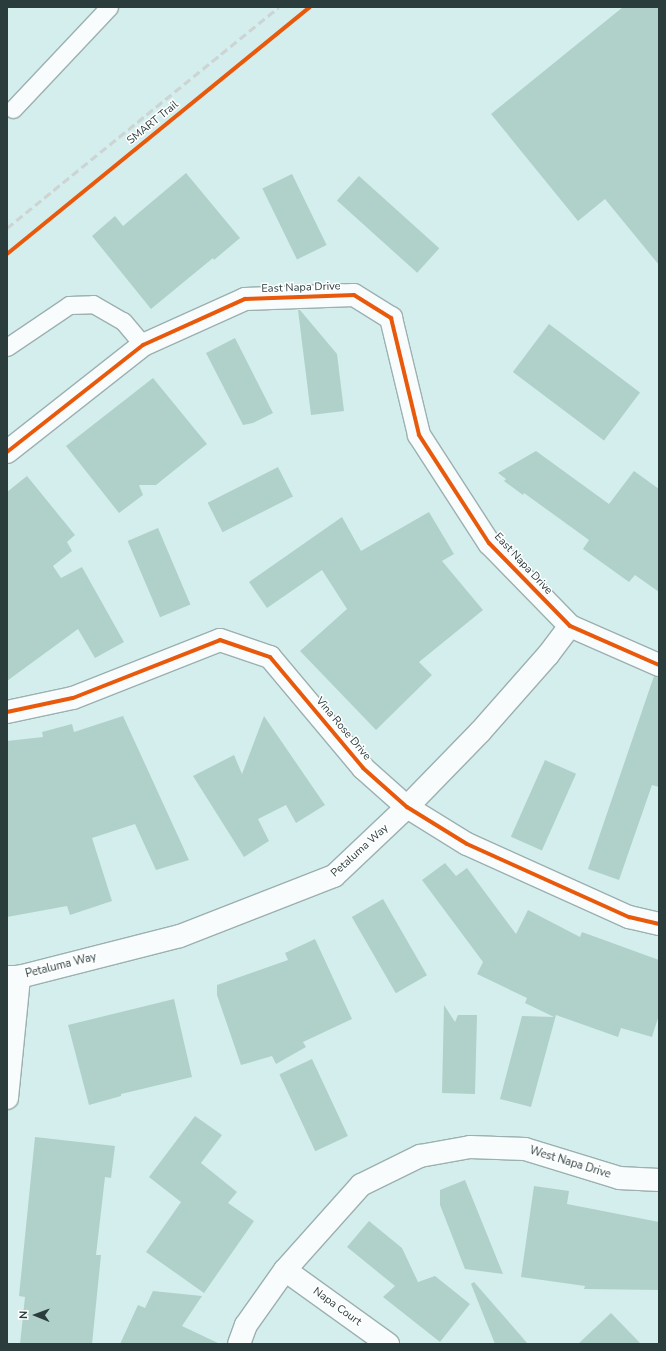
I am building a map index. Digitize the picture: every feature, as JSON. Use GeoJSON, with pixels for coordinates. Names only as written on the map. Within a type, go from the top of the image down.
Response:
{"type":"FeatureCollection","features":[{"type":"Feature","properties":{"kind":"street","name":"East Napa Drive"},"geometry":{"type":"LineString","coordinates":[[7,452],[143,345],[245,299],[354,295],[391,318],[419,435],[489,543],[570,626]]}},
{"type":"Feature","properties":{"kind":"street"},"geometry":{"type":"LineString","coordinates":[[570,626],[659,665]]}},
{"type":"Feature","properties":{"kind":"street","name":"Petaluma Way"},"geometry":{"type":"LineString","coordinates":[[13,977],[180,936],[334,876],[407,808],[480,732],[548,654],[570,626]]}},
{"type":"Feature","properties":{"kind":"street","name":"Vina Rose Drive"},"geometry":{"type":"LineString","coordinates":[[7,712],[72,698],[220,640],[270,657],[363,768],[407,808],[467,844],[629,917],[659,924]]}},
{"type":"Feature","properties":{"kind":"street"},"geometry":{"type":"LineString","coordinates":[[7,1098],[13,977]]}},
{"type":"Feature","properties":{"kind":"street","name":"West Napa Drive"},"geometry":{"type":"LineString","coordinates":[[239,1344],[246,1325],[285,1270],[361,1186],[420,1156],[470,1147],[525,1149],[619,1178],[659,1180]]}},
{"type":"Feature","properties":{"kind":"street","name":"Napa Court"},"geometry":{"type":"LineString","coordinates":[[285,1270],[388,1344]]}},
{"type":"Feature","properties":{"kind":"lane"},"geometry":{"type":"LineString","coordinates":[[14,109],[109,7]]}},
{"type":"Feature","properties":{"kind":"lane"},"geometry":{"type":"LineString","coordinates":[[7,347],[69,305],[93,304],[123,321],[143,345]]}},
{"type":"Feature","properties":{"kind":"building"},"geometry":{"type":"Polygon","coordinates":[[[623,7],[659,7],[659,265],[605,199],[578,221],[491,114],[623,7]]]}},
{"type":"Feature","properties":{"kind":"building"},"geometry":{"type":"Polygon","coordinates":[[[186,173],[240,238],[214,260],[213,258],[151,309],[92,236],[115,216],[123,226],[186,173]]]}},
{"type":"Feature","properties":{"kind":"building"},"geometry":{"type":"Polygon","coordinates":[[[292,174],[327,245],[297,259],[262,188],[292,174]]]}},
{"type":"Feature","properties":{"kind":"building"},"geometry":{"type":"Polygon","coordinates":[[[359,176],[439,248],[417,273],[337,201],[359,176]]]}},
{"type":"Feature","properties":{"kind":"building"},"geometry":{"type":"Polygon","coordinates":[[[298,310],[300,310],[337,354],[344,411],[311,415],[298,310]]]}},
{"type":"Feature","properties":{"kind":"building"},"geometry":{"type":"Polygon","coordinates":[[[549,324],[640,393],[604,441],[513,372],[549,324]]]}},
{"type":"Feature","properties":{"kind":"building"},"geometry":{"type":"Polygon","coordinates":[[[235,338],[273,413],[253,423],[243,425],[206,353],[235,338]]]}},
{"type":"Feature","properties":{"kind":"building"},"geometry":{"type":"Polygon","coordinates":[[[153,378],[207,444],[156,485],[139,485],[143,495],[119,513],[66,446],[153,378]]]}},
{"type":"Feature","properties":{"kind":"building"},"geometry":{"type":"Polygon","coordinates":[[[536,451],[609,504],[634,471],[659,489],[659,592],[635,575],[629,582],[583,549],[589,540],[524,493],[523,495],[504,481],[506,479],[498,473],[536,451]]]}},
{"type":"Feature","properties":{"kind":"building"},"geometry":{"type":"Polygon","coordinates":[[[278,467],[293,496],[223,532],[208,503],[278,467]]]}},
{"type":"Feature","properties":{"kind":"building"},"geometry":{"type":"Polygon","coordinates":[[[27,476],[75,535],[67,542],[72,551],[53,566],[61,578],[82,567],[124,642],[95,658],[78,629],[7,681],[7,492],[27,476]]]}},
{"type":"Feature","properties":{"kind":"building"},"geometry":{"type":"Polygon","coordinates":[[[429,512],[454,554],[442,561],[483,610],[419,662],[432,675],[376,730],[300,651],[347,609],[322,570],[267,608],[249,582],[342,517],[361,551],[429,512]]]}},
{"type":"Feature","properties":{"kind":"building"},"geometry":{"type":"Polygon","coordinates":[[[158,528],[190,604],[160,617],[128,541],[158,528]]]}},
{"type":"Feature","properties":{"kind":"building"},"geometry":{"type":"Polygon","coordinates":[[[654,676],[659,677],[659,787],[652,785],[619,880],[588,869],[654,676]]]}},
{"type":"Feature","properties":{"kind":"building"},"geometry":{"type":"Polygon","coordinates":[[[123,716],[189,860],[156,870],[135,824],[92,838],[112,901],[70,915],[67,906],[7,917],[7,741],[43,737],[42,732],[72,724],[74,732],[123,716]]]}},
{"type":"Feature","properties":{"kind":"building"},"geometry":{"type":"Polygon","coordinates":[[[264,716],[325,805],[296,823],[286,805],[258,819],[269,841],[244,857],[193,776],[234,755],[242,774],[264,716]]]}},
{"type":"Feature","properties":{"kind":"building"},"geometry":{"type":"Polygon","coordinates":[[[545,760],[576,774],[542,851],[511,837],[545,760]]]}},
{"type":"Feature","properties":{"kind":"building"},"geometry":{"type":"Polygon","coordinates":[[[445,863],[456,876],[467,868],[516,934],[528,910],[580,937],[582,932],[659,960],[659,1015],[652,1037],[621,1028],[618,1037],[556,1015],[531,1107],[500,1099],[522,1016],[554,1017],[525,1003],[527,998],[477,974],[483,962],[422,880],[445,863]]]}},
{"type":"Feature","properties":{"kind":"building"},"geometry":{"type":"Polygon","coordinates":[[[383,899],[427,975],[396,993],[352,917],[383,899]]]}},
{"type":"Feature","properties":{"kind":"building"},"geometry":{"type":"Polygon","coordinates":[[[315,939],[352,1019],[303,1042],[306,1047],[276,1064],[272,1056],[241,1065],[217,995],[217,985],[288,960],[285,953],[315,939]]]}},
{"type":"Feature","properties":{"kind":"building"},"geometry":{"type":"Polygon","coordinates":[[[174,999],[192,1077],[121,1094],[121,1096],[89,1105],[68,1025],[174,999]]]}},
{"type":"Feature","properties":{"kind":"building"},"geometry":{"type":"Polygon","coordinates":[[[444,1005],[455,1022],[458,1015],[477,1015],[475,1094],[442,1093],[444,1005]]]}},
{"type":"Feature","properties":{"kind":"building"},"geometry":{"type":"Polygon","coordinates":[[[312,1059],[348,1136],[315,1151],[279,1074],[312,1059]]]}},
{"type":"Feature","properties":{"kind":"building"},"geometry":{"type":"Polygon","coordinates":[[[195,1116],[222,1135],[201,1163],[237,1192],[228,1203],[254,1221],[204,1293],[146,1252],[181,1202],[149,1177],[195,1116]]]}},
{"type":"Feature","properties":{"kind":"building"},"geometry":{"type":"Polygon","coordinates":[[[35,1137],[115,1146],[111,1178],[105,1177],[96,1255],[101,1255],[92,1344],[20,1344],[25,1297],[19,1296],[35,1137]]]}},
{"type":"Feature","properties":{"kind":"building"},"geometry":{"type":"Polygon","coordinates":[[[465,1180],[503,1274],[465,1269],[440,1205],[440,1190],[465,1180]]]}},
{"type":"Feature","properties":{"kind":"building"},"geometry":{"type":"Polygon","coordinates":[[[534,1186],[569,1191],[567,1204],[659,1222],[659,1290],[584,1289],[585,1286],[521,1277],[534,1186]]]}},
{"type":"Feature","properties":{"kind":"building"},"geometry":{"type":"Polygon","coordinates":[[[369,1221],[402,1248],[418,1282],[435,1276],[470,1304],[440,1342],[383,1297],[395,1286],[347,1247],[369,1221]]]}},
{"type":"Feature","properties":{"kind":"building"},"geometry":{"type":"Polygon","coordinates":[[[474,1282],[528,1344],[495,1344],[471,1284],[474,1282]]]}},
{"type":"Feature","properties":{"kind":"building"},"geometry":{"type":"Polygon","coordinates":[[[153,1291],[202,1296],[182,1326],[220,1344],[120,1344],[138,1305],[145,1308],[153,1291]]]}},
{"type":"Feature","properties":{"kind":"building"},"geometry":{"type":"Polygon","coordinates":[[[611,1313],[641,1344],[578,1344],[611,1313]]]}},
{"type":"Feature","properties":{"kind":"railway"},"geometry":{"type":"LineString","coordinates":[[7,228],[279,7]]}},
{"type":"Feature","properties":{"kind":"cycle path","name":"SMART Trail"},"geometry":{"type":"LineString","coordinates":[[7,254],[310,7]]}},
{"type":"Feature","properties":{"kind":"cycle path"},"geometry":{"type":"LineString","coordinates":[[7,452],[143,345],[245,299],[354,295],[391,318],[419,435],[489,543],[570,626],[659,665]]}},
{"type":"Feature","properties":{"kind":"cycle path"},"geometry":{"type":"LineString","coordinates":[[7,712],[73,698],[220,640],[270,657],[363,768],[407,807],[467,844],[629,917],[659,924]]}}]}
